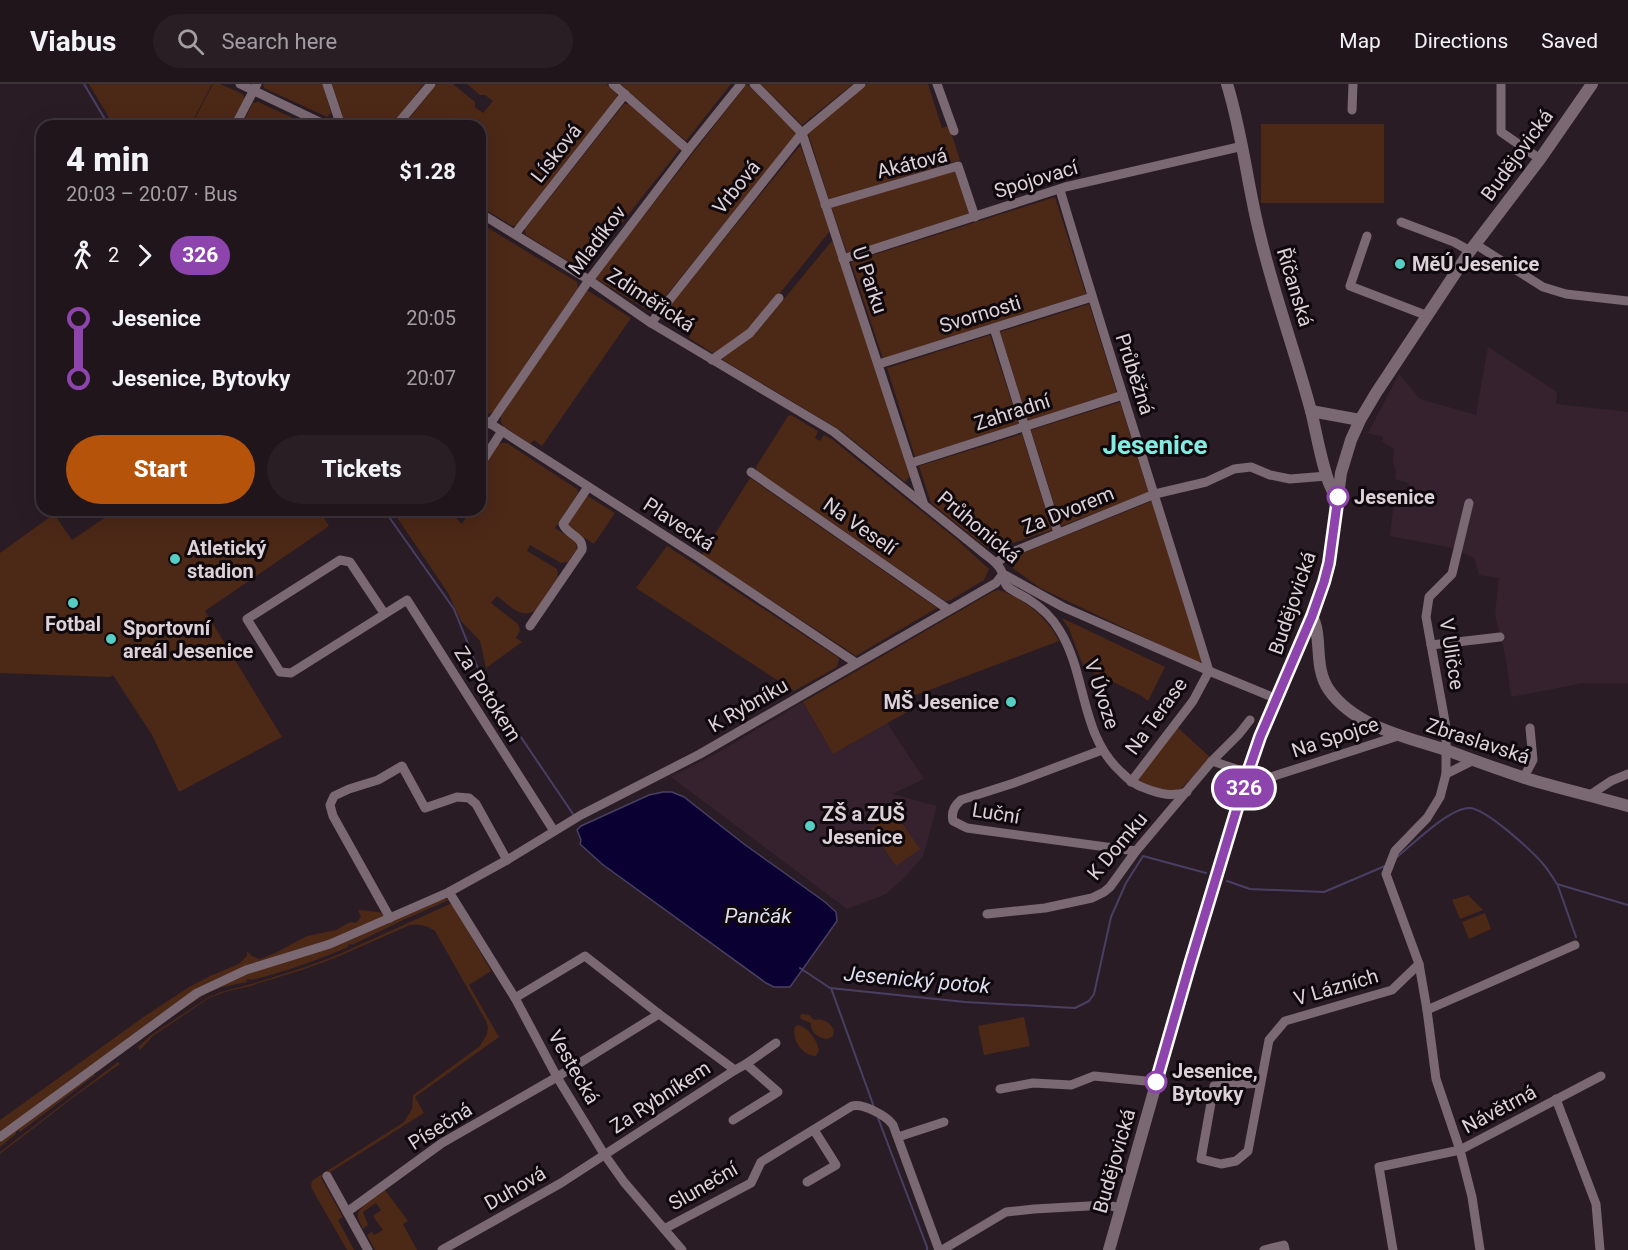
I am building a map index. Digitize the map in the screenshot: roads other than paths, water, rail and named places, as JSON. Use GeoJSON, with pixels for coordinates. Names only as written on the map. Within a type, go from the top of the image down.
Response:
{"type":"FeatureCollection","features":[{"type":"Feature","properties":{"kind":"main road","name":"Říčanská"},"geometry":{"type":"LineString","coordinates":[[1227,84],[1273,284],[1311,411],[1327,476],[1332,492],[1338,497]]}},
{"type":"Feature","properties":{"kind":"main road","name":"Budějovická"},"geometry":{"type":"LineString","coordinates":[[1109,1250],[1190,964],[1248,772],[1260,737],[1312,616],[1329,563],[1341,473],[1347,451],[1360,420],[1376,393],[1472,247],[1540,159],[1592,84]]}},
{"type":"Feature","properties":{"kind":"main road"},"geometry":{"type":"LineString","coordinates":[[1311,411],[1360,420]]}},
{"type":"Feature","properties":{"kind":"main road","name":"Zbraslavská"},"geometry":{"type":"LineString","coordinates":[[1312,616],[1315,622],[1323,679],[1337,700],[1357,717],[1398,735],[1524,777],[1628,806]]}},
{"type":"Feature","properties":{"kind":"street"},"geometry":{"type":"LineString","coordinates":[[240,84],[256,87],[317,120]]}},
{"type":"Feature","properties":{"kind":"street"},"geometry":{"type":"LineString","coordinates":[[327,84],[338,120]]}},
{"type":"Feature","properties":{"kind":"street"},"geometry":{"type":"LineString","coordinates":[[401,120],[431,84]]}},
{"type":"Feature","properties":{"kind":"street"},"geometry":{"type":"LineString","coordinates":[[613,84],[688,150]]}},
{"type":"Feature","properties":{"kind":"street","name":"Mladíkov"},"geometry":{"type":"LineString","coordinates":[[490,424],[589,280],[741,84]]}},
{"type":"Feature","properties":{"kind":"street","name":"U Parku"},"geometry":{"type":"LineString","coordinates":[[754,84],[802,133],[924,505]]}},
{"type":"Feature","properties":{"kind":"street","name":"Vrbová"},"geometry":{"type":"LineString","coordinates":[[651,323],[802,133],[861,84]]}},
{"type":"Feature","properties":{"kind":"street"},"geometry":{"type":"LineString","coordinates":[[937,84],[954,131]]}},
{"type":"Feature","properties":{"kind":"street"},"geometry":{"type":"LineString","coordinates":[[1352,110],[1353,84]]}},
{"type":"Feature","properties":{"kind":"street"},"geometry":{"type":"LineString","coordinates":[[1502,84],[1501,132],[1540,159]]}},
{"type":"Feature","properties":{"kind":"street"},"geometry":{"type":"LineString","coordinates":[[238,120],[256,87]]}},
{"type":"Feature","properties":{"kind":"street","name":"Lísková"},"geometry":{"type":"LineString","coordinates":[[514,234],[625,94]]}},
{"type":"Feature","properties":{"kind":"street","name":"Spojovací"},"geometry":{"type":"LineString","coordinates":[[843,260],[1060,190],[1243,146]]}},
{"type":"Feature","properties":{"kind":"street","name":"Akátová"},"geometry":{"type":"LineString","coordinates":[[825,205],[958,166],[975,217]]}},
{"type":"Feature","properties":{"kind":"street","name":"Průběžná"},"geometry":{"type":"LineString","coordinates":[[1060,190],[1209,671]]}},
{"type":"Feature","properties":{"kind":"street","name":"Zdiměřická"},"geometry":{"type":"LineString","coordinates":[[486,217],[712,360]]}},
{"type":"Feature","properties":{"kind":"street"},"geometry":{"type":"LineString","coordinates":[[1401,222],[1472,247],[1543,287],[1566,294],[1628,301]]}},
{"type":"Feature","properties":{"kind":"street"},"geometry":{"type":"LineString","coordinates":[[1367,236],[1350,286],[1428,316]]}},
{"type":"Feature","properties":{"kind":"street","name":"Svornosti"},"geometry":{"type":"LineString","coordinates":[[879,364],[1092,297]]}},
{"type":"Feature","properties":{"kind":"street"},"geometry":{"type":"LineString","coordinates":[[712,360],[750,333],[779,298]]}},
{"type":"Feature","properties":{"kind":"street"},"geometry":{"type":"LineString","coordinates":[[994,328],[1058,533]]}},
{"type":"Feature","properties":{"kind":"street","name":"Průhonická"},"geometry":{"type":"LineString","coordinates":[[712,360],[834,432],[996,563],[1002,574],[1063,608],[1277,699]]}},
{"type":"Feature","properties":{"kind":"street","name":"Zahradní"},"geometry":{"type":"LineString","coordinates":[[911,463],[1123,395]]}},
{"type":"Feature","properties":{"kind":"street","name":"Plavecká"},"geometry":{"type":"LineString","coordinates":[[486,421],[698,557],[856,663]]}},
{"type":"Feature","properties":{"kind":"street"},"geometry":{"type":"LineString","coordinates":[[486,456],[502,431]]}},
{"type":"Feature","properties":{"kind":"street","name":"Za Dvorem"},"geometry":{"type":"LineString","coordinates":[[996,563],[1010,553],[1155,494],[1206,482],[1234,469],[1251,467],[1270,475],[1290,479],[1327,476]]}},
{"type":"Feature","properties":{"kind":"street","name":"Na Veselí"},"geometry":{"type":"LineString","coordinates":[[751,472],[949,610]]}},
{"type":"Feature","properties":{"kind":"street"},"geometry":{"type":"LineString","coordinates":[[530,626],[582,550],[582,542],[566,530],[563,524],[588,487]]}},
{"type":"Feature","properties":{"kind":"street","name":"V Uličce"},"geometry":{"type":"LineString","coordinates":[[1446,750],[1446,727],[1426,617],[1429,597],[1452,574],[1469,502]]}},
{"type":"Feature","properties":{"kind":"street","name":"Za Potokem"},"geometry":{"type":"LineString","coordinates":[[384,614],[350,562],[340,560],[247,619],[280,672],[291,673],[407,600],[554,831]]}},
{"type":"Feature","properties":{"kind":"street","name":"K Rybníku"},"geometry":{"type":"LineString","coordinates":[[0,1137],[197,993],[246,970],[330,944],[449,892],[507,860],[568,822],[700,754],[996,583],[1002,574]]}},
{"type":"Feature","properties":{"kind":"street","name":"V Úvoze"},"geometry":{"type":"LineString","coordinates":[[1002,574],[1007,586],[1042,609],[1061,633],[1072,659],[1094,736],[1115,767],[1140,787],[1162,794],[1174,795],[1187,792]]}},
{"type":"Feature","properties":{"kind":"street"},"geometry":{"type":"LineString","coordinates":[[1431,645],[1500,637]]}},
{"type":"Feature","properties":{"kind":"street","name":"Na Terase"},"geometry":{"type":"LineString","coordinates":[[1131,782],[1193,701],[1209,671]]}},
{"type":"Feature","properties":{"kind":"street","name":"K Domku"},"geometry":{"type":"LineString","coordinates":[[987,914],[1045,908],[1099,896],[1110,887],[1136,851],[1250,720]]}},
{"type":"Feature","properties":{"kind":"street"},"geometry":{"type":"LineString","coordinates":[[1524,777],[1533,760],[1530,728]]}},
{"type":"Feature","properties":{"kind":"street","name":"Na Spojce"},"geometry":{"type":"LineString","coordinates":[[1248,772],[1268,778],[1398,735]]}},
{"type":"Feature","properties":{"kind":"street","name":"Luční"},"geometry":{"type":"LineString","coordinates":[[1102,750],[961,800],[952,812],[953,821],[967,828],[1136,851]]}},
{"type":"Feature","properties":{"kind":"street"},"geometry":{"type":"LineString","coordinates":[[1446,750],[1446,774],[1440,797],[1427,818],[1395,851],[1386,874],[1419,964],[1436,1079],[1460,1150],[1472,1197],[1480,1250]]}},
{"type":"Feature","properties":{"kind":"street"},"geometry":{"type":"LineString","coordinates":[[1446,774],[1474,760]]}},
{"type":"Feature","properties":{"kind":"street"},"geometry":{"type":"LineString","coordinates":[[1212,761],[1248,772]]}},
{"type":"Feature","properties":{"kind":"street"},"geometry":{"type":"LineString","coordinates":[[390,918],[333,816],[330,805],[334,796],[378,780],[402,766],[425,808],[457,797],[469,798],[476,804],[507,860]]}},
{"type":"Feature","properties":{"kind":"street"},"geometry":{"type":"LineString","coordinates":[[1590,795],[1611,781],[1628,774]]}},
{"type":"Feature","properties":{"kind":"street","name":"Vestecká"},"geometry":{"type":"LineString","coordinates":[[449,892],[515,998],[557,1077],[604,1154],[624,1182],[682,1250]]}},
{"type":"Feature","properties":{"kind":"street"},"geometry":{"type":"LineString","coordinates":[[1427,1010],[1575,945]]}},
{"type":"Feature","properties":{"kind":"street","name":"Za Rybníkem"},"geometry":{"type":"LineString","coordinates":[[515,998],[585,956],[735,1070]]}},
{"type":"Feature","properties":{"kind":"street","name":"V Lázních"},"geometry":{"type":"LineString","coordinates":[[1261,1083],[1215,1086],[1201,1159],[1221,1164],[1236,1161],[1248,1151],[1261,1083],[1269,1040],[1285,1021],[1392,990],[1419,964]]}},
{"type":"Feature","properties":{"kind":"street"},"geometry":{"type":"LineString","coordinates":[[557,1077],[659,1014]]}},
{"type":"Feature","properties":{"kind":"street","name":"Za Rybníkem"},"geometry":{"type":"LineString","coordinates":[[604,1154],[776,1043]]}},
{"type":"Feature","properties":{"kind":"street"},"geometry":{"type":"LineString","coordinates":[[733,1120],[778,1092],[746,1064]]}},
{"type":"Feature","properties":{"kind":"street","name":"Budějovická"},"geometry":{"type":"LineString","coordinates":[[1000,1089],[1033,1083],[1071,1085],[1094,1076],[1156,1082]]}},
{"type":"Feature","properties":{"kind":"street","name":"Návětrná"},"geometry":{"type":"LineString","coordinates":[[1393,1250],[1379,1167],[1460,1150],[1601,1076]]}},
{"type":"Feature","properties":{"kind":"street","name":"Písečná"},"geometry":{"type":"LineString","coordinates":[[347,1212],[442,1143],[557,1077]]}},
{"type":"Feature","properties":{"kind":"street","name":"Návětrná"},"geometry":{"type":"LineString","coordinates":[[1556,1100],[1596,1204],[1600,1250]]}},
{"type":"Feature","properties":{"kind":"street","name":"Sluneční"},"geometry":{"type":"LineString","coordinates":[[664,1229],[751,1183],[761,1162],[857,1104],[890,1119],[941,1250]]}},
{"type":"Feature","properties":{"kind":"street"},"geometry":{"type":"LineString","coordinates":[[898,1137],[944,1122]]}},
{"type":"Feature","properties":{"kind":"street"},"geometry":{"type":"LineString","coordinates":[[807,1182],[836,1165],[814,1130]]}},
{"type":"Feature","properties":{"kind":"street","name":"Duhová"},"geometry":{"type":"LineString","coordinates":[[442,1250],[561,1183],[604,1154]]}},
{"type":"Feature","properties":{"kind":"street"},"geometry":{"type":"LineString","coordinates":[[327,1176],[368,1250]]}},
{"type":"Feature","properties":{"kind":"street"},"geometry":{"type":"LineString","coordinates":[[941,1250],[1006,1212],[1106,1205],[1121,1208]]}},
{"type":"Feature","properties":{"kind":"street"},"geometry":{"type":"LineString","coordinates":[[1264,1250],[1284,1247]]}},
{"type":"Feature","properties":{"kind":"water","name":"Pančák"},"geometry":{"type":"Polygon","coordinates":[[[672,792],[684,797],[836,912],[837,921],[790,987],[774,987],[766,983],[602,864],[580,844],[581,840],[577,830],[581,826],[649,795],[672,792]]]}},
{"type":"Feature","properties":{"kind":"waterway","name":"Jesenický potok"},"geometry":{"type":"LineString","coordinates":[[84,84],[105,120]]}},
{"type":"Feature","properties":{"kind":"waterway","name":"Jesenický potok"},"geometry":{"type":"LineString","coordinates":[[388,516],[454,609],[483,681],[575,817]]}},
{"type":"Feature","properties":{"kind":"waterway","name":"Jesenický potok"},"geometry":{"type":"LineString","coordinates":[[1397,857],[1450,815],[1468,808],[1475,809],[1485,814],[1519,841],[1544,865],[1557,884],[1628,905]]}},
{"type":"Feature","properties":{"kind":"waterway","name":"Jesenický potok"},"geometry":{"type":"LineString","coordinates":[[800,968],[830,988],[965,1002],[1075,1008],[1089,1001],[1094,994],[1111,917],[1126,883],[1143,856],[1206,873]]}},
{"type":"Feature","properties":{"kind":"waterway","name":"Jesenický potok"},"geometry":{"type":"LineString","coordinates":[[1227,881],[1250,889],[1324,892],[1385,866]]}},
{"type":"Feature","properties":{"kind":"waterway"},"geometry":{"type":"LineString","coordinates":[[1558,886],[1576,937]]}},
{"type":"Feature","properties":{"kind":"waterway"},"geometry":{"type":"LineString","coordinates":[[831,988],[874,1107]]}},
{"type":"Feature","properties":{"kind":"waterway"},"geometry":{"type":"LineString","coordinates":[[878,1118],[927,1250]]}},
{"type":"Feature","properties":{"kind":"place","name":"MěÚ Jesenice"},"geometry":{"type":"Point","coordinates":[1400,264]}},
{"type":"Feature","properties":{"kind":"place","name":"Jesenice"},"geometry":{"type":"Point","coordinates":[1338,497]}},
{"type":"Feature","properties":{"kind":"place","name":"Atletický stadion"},"geometry":{"type":"Point","coordinates":[175,559]}},
{"type":"Feature","properties":{"kind":"place","name":"Fotbal"},"geometry":{"type":"Point","coordinates":[73,603]}},
{"type":"Feature","properties":{"kind":"place","name":"Sportovní areál Jesenice"},"geometry":{"type":"Point","coordinates":[111,639]}},
{"type":"Feature","properties":{"kind":"place","name":"MŠ Jesenice"},"geometry":{"type":"Point","coordinates":[1011,702]}},
{"type":"Feature","properties":{"kind":"place","name":"ZŠ a ZUŠ Jesenice"},"geometry":{"type":"Point","coordinates":[810,826]}},
{"type":"Feature","properties":{"kind":"place","name":"Jesenice, Bytovky"},"geometry":{"type":"Point","coordinates":[1156,1082]}},
{"type":"Feature","properties":{"kind":"district","name":"Jesenice"},"geometry":{"type":"Point","coordinates":[1155,445]}}]}
